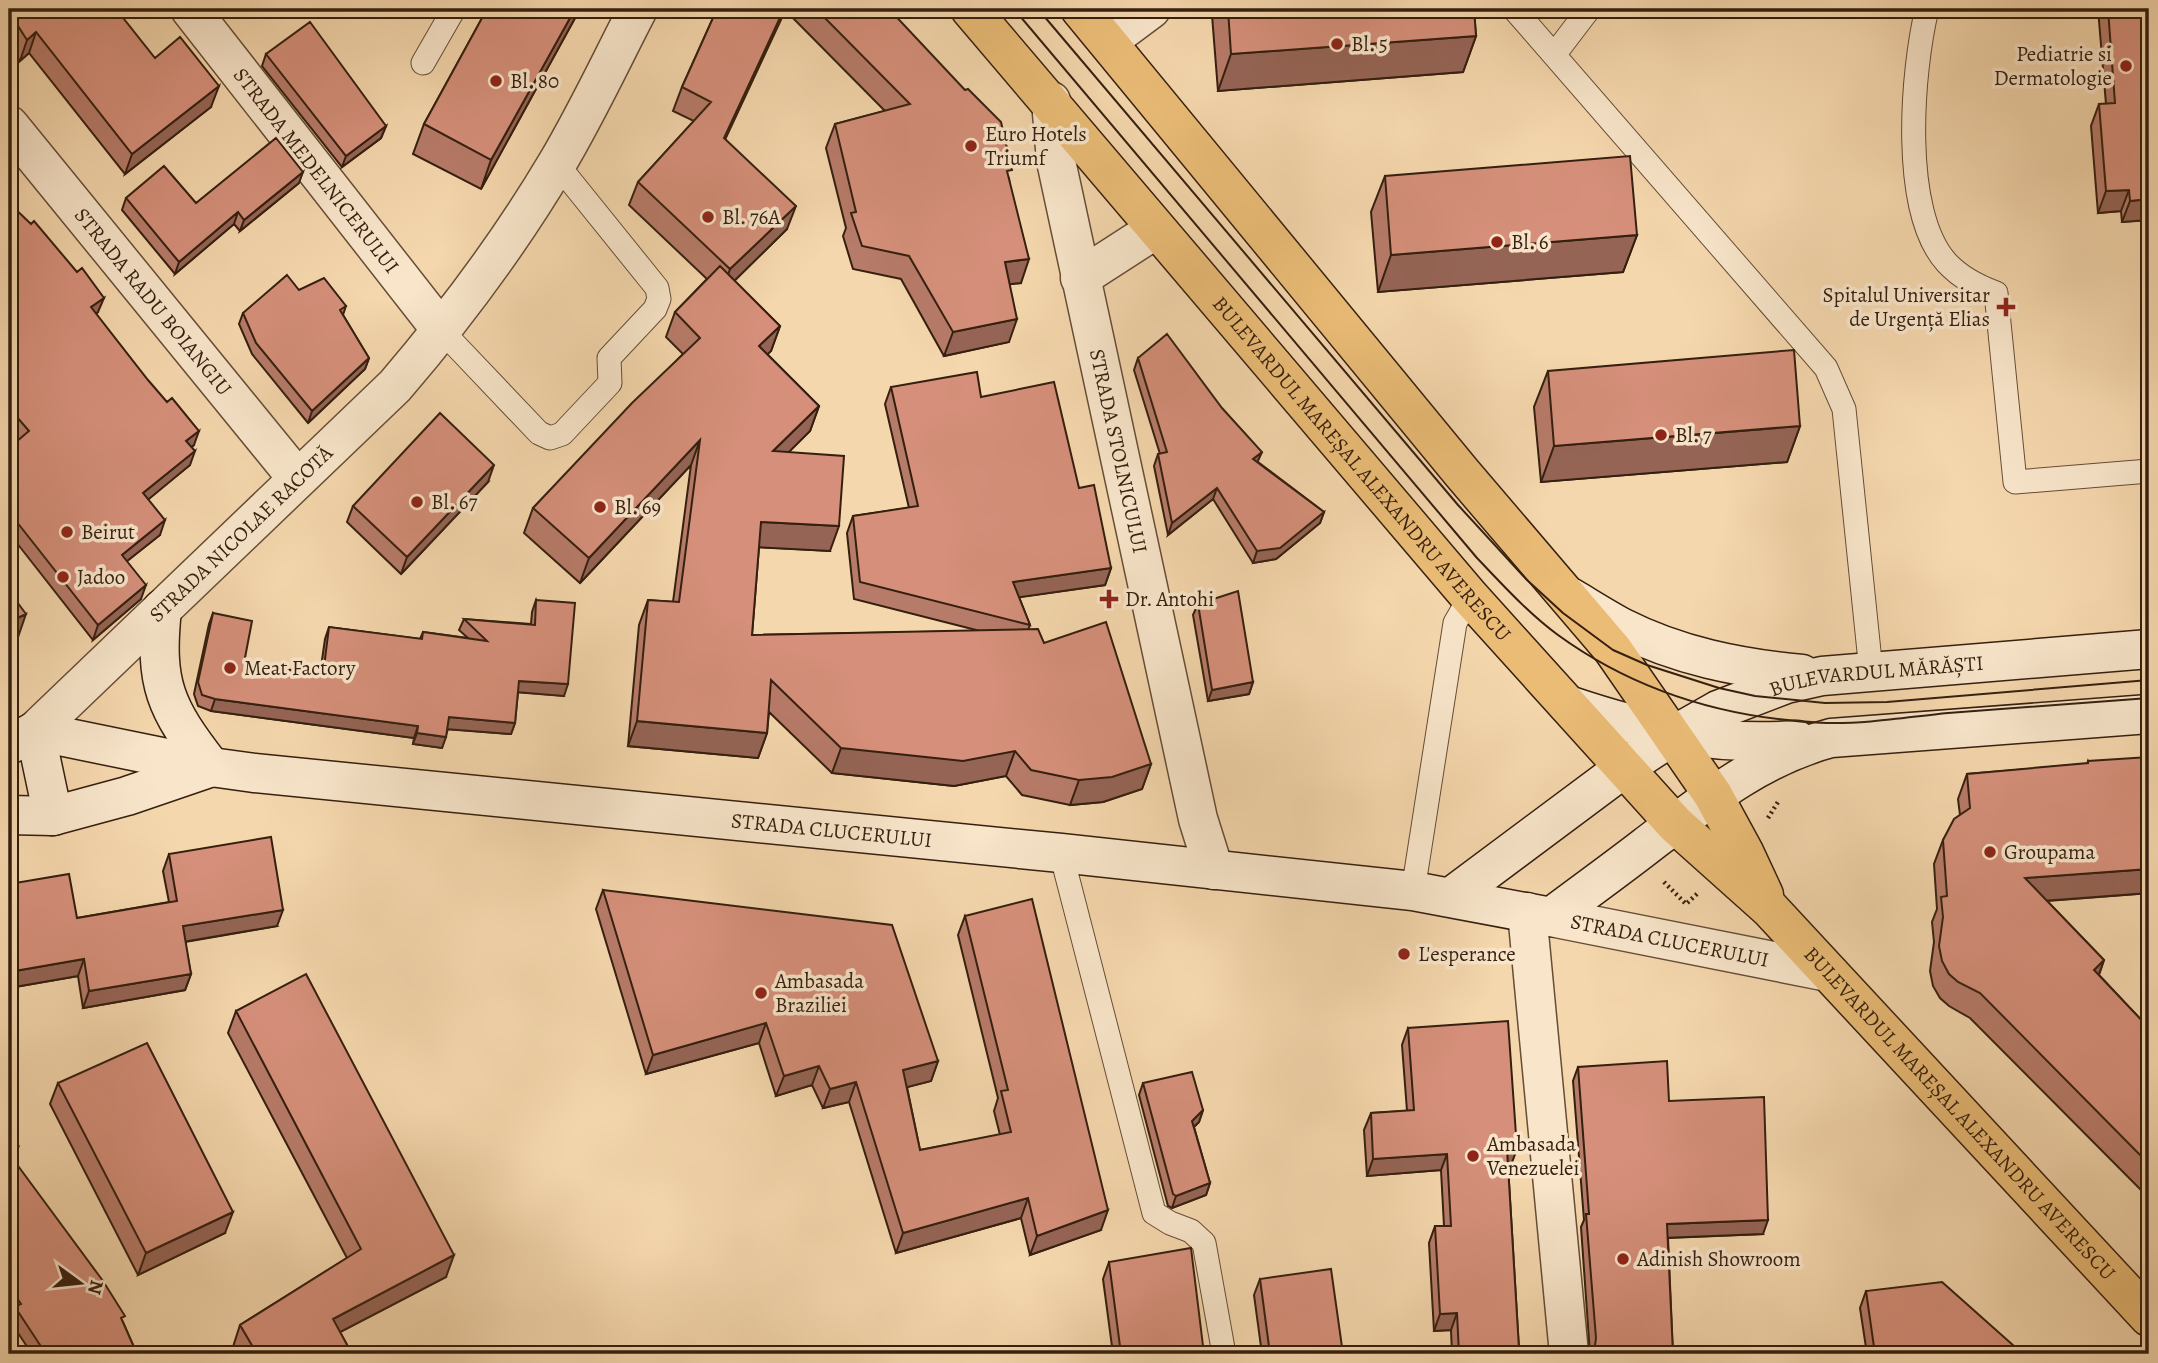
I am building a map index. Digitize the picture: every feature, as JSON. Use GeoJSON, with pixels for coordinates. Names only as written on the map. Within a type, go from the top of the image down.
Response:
{"type":"FeatureCollection","features":[{"type":"Feature","properties":{"kind":"main road","name":"BULEVARDUL MAREȘAL ALEXANDRU AVERESCU"},"geometry":{"type":"LineString","coordinates":[[970,9],[1051,101],[1156,229],[1470,597],[1624,768],[1675,824],[1770,909],[2149,1317]]}},
{"type":"Feature","properties":{"kind":"main road","name":"BULEVARDUL MAREȘAL ALEXANDRU AVERESCU"},"geometry":{"type":"LineString","coordinates":[[1080,9],[1562,593],[1614,650],[1713,795],[1744,852],[1770,909]]}},
{"type":"Feature","properties":{"kind":"street","name":"STRADA MEDELNICERULUI"},"geometry":{"type":"LineString","coordinates":[[190,9],[442,331]]}},
{"type":"Feature","properties":{"kind":"street","name":"STRADA NICOLAE RACOTĂ"},"geometry":{"type":"LineString","coordinates":[[22,738],[162,609],[395,386],[442,331],[495,260],[557,164],[638,9]]}},
{"type":"Feature","properties":{"kind":"street"},"geometry":{"type":"LineString","coordinates":[[1108,41],[1151,9]]}},
{"type":"Feature","properties":{"kind":"street","name":"STRADA STOLNICULUI"},"geometry":{"type":"LineString","coordinates":[[1051,101],[1056,161],[1080,278],[1198,819],[1214,870]]}},
{"type":"Feature","properties":{"kind":"street","name":"STRADA RADU BOIANGIU"},"geometry":{"type":"LineString","coordinates":[[9,125],[297,478]]}},
{"type":"Feature","properties":{"kind":"street"},"geometry":{"type":"LineString","coordinates":[[1080,278],[1142,238]]}},
{"type":"Feature","properties":{"kind":"street"},"geometry":{"type":"LineString","coordinates":[[1562,593],[1620,626],[1687,654],[1758,670],[1822,676]]}},
{"type":"Feature","properties":{"kind":"street"},"geometry":{"type":"LineString","coordinates":[[162,609],[160,670],[166,695],[176,718],[211,767]]}},
{"type":"Feature","properties":{"kind":"street","name":"BULEVARDUL MĂRĂȘTI"},"geometry":{"type":"LineString","coordinates":[[1624,768],[1718,710],[1786,684],[1822,676],[1871,671],[2149,649]]}},
{"type":"Feature","properties":{"kind":"street"},"geometry":{"type":"LineString","coordinates":[[1568,705],[1636,727],[1710,741],[1748,743],[2149,714]]}},
{"type":"Feature","properties":{"kind":"street"},"geometry":{"type":"LineString","coordinates":[[22,738],[53,816]]}},
{"type":"Feature","properties":{"kind":"street","name":"STRADA CLUCERULUI"},"geometry":{"type":"LineString","coordinates":[[22,738],[254,773],[1061,853],[1413,891],[1828,972]]}},
{"type":"Feature","properties":{"kind":"street"},"geometry":{"type":"LineString","coordinates":[[1675,824],[1713,795],[1775,757],[1831,738]]}},
{"type":"Feature","properties":{"kind":"street","name":"STRADA CLUCERULUI"},"geometry":{"type":"LineString","coordinates":[[9,815],[53,816],[127,796],[211,767]]}},
{"type":"Feature","properties":{"kind":"street"},"geometry":{"type":"LineString","coordinates":[[1451,897],[1624,768]]}},
{"type":"Feature","properties":{"kind":"street","name":"STRADA CLUCERULUI"},"geometry":{"type":"LineString","coordinates":[[1539,914],[1675,824]]}},
{"type":"Feature","properties":{"kind":"street"},"geometry":{"type":"LineString","coordinates":[[1539,914],[1569,1354]]}},
{"type":"Feature","properties":{"kind":"lane"},"geometry":{"type":"LineString","coordinates":[[423,63],[454,9]]}},
{"type":"Feature","properties":{"kind":"lane"},"geometry":{"type":"LineString","coordinates":[[1514,9],[1826,368],[1844,409],[1871,671]]}},
{"type":"Feature","properties":{"kind":"lane"},"geometry":{"type":"LineString","coordinates":[[1554,55],[1589,9]]}},
{"type":"Feature","properties":{"kind":"lane"},"geometry":{"type":"LineString","coordinates":[[1927,9],[1920,39],[1914,106],[1917,187],[1929,235],[1946,262],[1969,282],[1996,293],[2015,482],[2149,471]]}},
{"type":"Feature","properties":{"kind":"lane"},"geometry":{"type":"LineString","coordinates":[[442,331],[539,433],[550,438],[562,434],[610,383],[609,358],[655,309],[659,299],[657,288],[557,164]]}},
{"type":"Feature","properties":{"kind":"lane"},"geometry":{"type":"LineString","coordinates":[[1413,891],[1455,623],[1470,597]]}},
{"type":"Feature","properties":{"kind":"lane"},"geometry":{"type":"LineString","coordinates":[[1061,853],[1154,1213],[1191,1231],[1204,1243],[1224,1354]]}},
{"type":"Feature","properties":{"kind":"building"},"geometry":{"type":"Polygon","coordinates":[[[9,9],[116,9],[155,58],[180,37],[219,86],[132,154],[36,32],[27,40],[9,9]]]}},
{"type":"Feature","properties":{"kind":"building","name":"Bl. 80"},"geometry":{"type":"Polygon","coordinates":[[[487,9],[575,9],[491,160],[424,124],[487,9]]]}},
{"type":"Feature","properties":{"kind":"building"},"geometry":{"type":"Polygon","coordinates":[[[717,9],[784,9],[724,138],[796,206],[730,269],[638,182],[711,102],[682,87],[717,9]]]}},
{"type":"Feature","properties":{"kind":"building"},"geometry":{"type":"Polygon","coordinates":[[[816,9],[889,9],[965,90],[968,89],[1001,122],[1012,170],[1007,171],[1029,259],[1005,262],[1017,319],[953,332],[909,256],[862,246],[851,213],[856,212],[835,124],[910,104],[816,9]]]}},
{"type":"Feature","properties":{"kind":"building"},"geometry":{"type":"Polygon","coordinates":[[[1228,9],[1474,9],[1476,36],[1231,54],[1228,9]]]}},
{"type":"Feature","properties":{"kind":"building","name":"Pediatrie si Dermatologie"},"geometry":{"type":"Polygon","coordinates":[[[2108,9],[2149,9],[2149,199],[2130,201],[2129,190],[2106,191],[2099,104],[2115,103],[2108,9]]]}},
{"type":"Feature","properties":{"kind":"building"},"geometry":{"type":"Polygon","coordinates":[[[310,22],[386,126],[346,156],[266,54],[310,22]]]}},
{"type":"Feature","properties":{"kind":"building"},"geometry":{"type":"Polygon","coordinates":[[[276,138],[303,172],[244,220],[238,212],[179,262],[126,198],[164,166],[196,203],[276,138]]]}},
{"type":"Feature","properties":{"kind":"building"},"geometry":{"type":"Polygon","coordinates":[[[1630,156],[1637,235],[1391,255],[1385,176],[1630,156]]]}},
{"type":"Feature","properties":{"kind":"building"},"geometry":{"type":"Polygon","coordinates":[[[9,203],[31,224],[34,221],[77,272],[82,268],[104,298],[91,307],[167,402],[172,398],[199,431],[186,441],[195,451],[143,493],[165,520],[122,555],[146,585],[98,625],[9,512],[9,448],[29,431],[9,408],[9,203]]]}},
{"type":"Feature","properties":{"kind":"building"},"geometry":{"type":"Polygon","coordinates":[[[720,266],[780,326],[759,346],[819,406],[773,451],[844,456],[839,526],[761,522],[752,635],[1038,629],[1044,643],[1106,622],[1151,764],[1112,777],[1079,780],[1031,770],[1015,751],[963,761],[841,748],[771,680],[767,733],[637,721],[648,600],[679,602],[700,440],[589,558],[533,508],[632,403],[700,338],[675,312],[720,266]]]}},
{"type":"Feature","properties":{"kind":"building"},"geometry":{"type":"Polygon","coordinates":[[[287,275],[299,290],[324,278],[346,306],[340,310],[369,358],[312,411],[256,343],[243,313],[287,275]]]}},
{"type":"Feature","properties":{"kind":"building"},"geometry":{"type":"Polygon","coordinates":[[[1167,334],[1222,408],[1262,452],[1253,459],[1324,512],[1280,548],[1257,551],[1217,488],[1172,523],[1158,454],[1167,452],[1138,358],[1167,334]]]}},
{"type":"Feature","properties":{"kind":"building"},"geometry":{"type":"Polygon","coordinates":[[[1794,350],[1800,426],[1554,446],[1548,371],[1794,350]]]}},
{"type":"Feature","properties":{"kind":"building"},"geometry":{"type":"Polygon","coordinates":[[[977,372],[981,397],[1054,382],[1079,488],[1094,485],[1111,568],[1013,582],[1030,625],[860,582],[853,516],[918,506],[891,387],[977,372]]]}},
{"type":"Feature","properties":{"kind":"building","name":"Bl. 67"},"geometry":{"type":"Polygon","coordinates":[[[440,413],[494,465],[407,557],[353,506],[440,413]]]}},
{"type":"Feature","properties":{"kind":"building"},"geometry":{"type":"Polygon","coordinates":[[[9,591],[26,614],[9,622],[9,591]]]}},
{"type":"Feature","properties":{"kind":"building"},"geometry":{"type":"Polygon","coordinates":[[[1238,591],[1253,682],[1212,690],[1198,604],[1238,591]]]}},
{"type":"Feature","properties":{"kind":"building"},"geometry":{"type":"Polygon","coordinates":[[[536,600],[575,603],[568,684],[519,681],[515,723],[449,717],[446,737],[417,733],[418,726],[215,699],[202,695],[198,682],[213,613],[252,621],[244,663],[323,675],[329,627],[422,639],[423,632],[487,641],[464,619],[535,625],[536,600]]]}},
{"type":"Feature","properties":{"kind":"building"},"geometry":{"type":"Polygon","coordinates":[[[2149,757],[2149,869],[2025,878],[2104,960],[2094,970],[2147,1026],[2149,1024],[2149,1164],[1980,993],[1958,982],[1949,974],[1942,961],[1939,946],[1943,917],[1941,897],[1947,896],[1943,840],[1954,819],[1970,808],[1967,774],[2149,757]]]}},
{"type":"Feature","properties":{"kind":"building"},"geometry":{"type":"Polygon","coordinates":[[[271,837],[283,910],[183,926],[191,974],[89,991],[84,959],[9,972],[9,884],[69,874],[77,918],[177,901],[169,854],[271,837]]]}},
{"type":"Feature","properties":{"kind":"building"},"geometry":{"type":"Polygon","coordinates":[[[603,890],[892,925],[938,1061],[903,1070],[920,1150],[1011,1132],[1001,1091],[1008,1090],[965,916],[1032,899],[1108,1210],[1037,1236],[1028,1198],[903,1233],[856,1082],[830,1089],[819,1066],[784,1076],[766,1023],[653,1055],[603,890]]]}},
{"type":"Feature","properties":{"kind":"building"},"geometry":{"type":"Polygon","coordinates":[[[306,974],[454,1255],[333,1319],[352,1354],[257,1354],[240,1325],[361,1249],[236,1011],[306,974]]]}},
{"type":"Feature","properties":{"kind":"building"},"geometry":{"type":"Polygon","coordinates":[[[1508,1021],[1517,1149],[1507,1149],[1519,1349],[1543,1348],[1543,1354],[1459,1354],[1457,1313],[1440,1314],[1435,1226],[1451,1226],[1447,1154],[1373,1159],[1371,1113],[1414,1110],[1408,1028],[1508,1021]]]}},
{"type":"Feature","properties":{"kind":"building"},"geometry":{"type":"Polygon","coordinates":[[[147,1043],[233,1212],[146,1253],[58,1083],[147,1043]]]}},
{"type":"Feature","properties":{"kind":"building"},"geometry":{"type":"Polygon","coordinates":[[[1667,1061],[1669,1101],[1764,1097],[1768,1220],[1667,1224],[1673,1354],[1594,1353],[1596,1338],[1578,1067],[1667,1061]]]}},
{"type":"Feature","properties":{"kind":"building"},"geometry":{"type":"Polygon","coordinates":[[[1192,1072],[1203,1110],[1192,1121],[1210,1183],[1176,1196],[1173,1194],[1143,1083],[1192,1072]]]}},
{"type":"Feature","properties":{"kind":"building"},"geometry":{"type":"Polygon","coordinates":[[[9,1137],[18,1148],[10,1155],[103,1281],[125,1316],[121,1318],[137,1354],[46,1354],[15,1307],[21,1304],[9,1287],[9,1137]]]}},
{"type":"Feature","properties":{"kind":"building"},"geometry":{"type":"Polygon","coordinates":[[[1191,1248],[1204,1354],[1121,1354],[1109,1262],[1191,1248]]]}},
{"type":"Feature","properties":{"kind":"building"},"geometry":{"type":"Polygon","coordinates":[[[1331,1269],[1343,1354],[1270,1354],[1260,1279],[1331,1269]]]}},
{"type":"Feature","properties":{"kind":"building"},"geometry":{"type":"Polygon","coordinates":[[[1942,1282],[2023,1354],[1875,1354],[1866,1291],[1942,1282]]]}},
{"type":"Feature","properties":{"kind":"tram line"},"geometry":{"type":"LineString","coordinates":[[1014,9],[1477,558],[1536,617],[1588,655],[1652,687],[1719,709],[1754,716],[1826,723],[2149,698]]}},
{"type":"Feature","properties":{"kind":"tram line"},"geometry":{"type":"LineString","coordinates":[[1038,9],[1458,505],[1527,580],[1563,613],[1613,650],[1647,665],[1719,688],[1755,696],[1825,703],[1887,702],[2149,680]]}},
{"type":"Feature","properties":{"kind":"place","name":"Bl. 5"},"geometry":{"type":"Point","coordinates":[1337,44]}},
{"type":"Feature","properties":{"kind":"place","name":"Pediatrie si Dermatologie"},"geometry":{"type":"Point","coordinates":[2126,66]}},
{"type":"Feature","properties":{"kind":"place","name":"Bl. 80"},"geometry":{"type":"Point","coordinates":[496,81]}},
{"type":"Feature","properties":{"kind":"place","name":"Euro Hotels Triumf"},"geometry":{"type":"Point","coordinates":[971,146]}},
{"type":"Feature","properties":{"kind":"place","name":"Bl. 76A"},"geometry":{"type":"Point","coordinates":[708,217]}},
{"type":"Feature","properties":{"kind":"place","name":"Bl. 6"},"geometry":{"type":"Point","coordinates":[1497,242]}},
{"type":"Feature","properties":{"kind":"place","name":"Spitalul Universitar de Urgență Elias"},"geometry":{"type":"Point","coordinates":[2006,307]}},
{"type":"Feature","properties":{"kind":"place","name":"Bl. 7"},"geometry":{"type":"Point","coordinates":[1661,435]}},
{"type":"Feature","properties":{"kind":"place","name":"Bl. 67"},"geometry":{"type":"Point","coordinates":[417,502]}},
{"type":"Feature","properties":{"kind":"place","name":"Bl. 69"},"geometry":{"type":"Point","coordinates":[600,507]}},
{"type":"Feature","properties":{"kind":"place","name":"Beirut"},"geometry":{"type":"Point","coordinates":[67,532]}},
{"type":"Feature","properties":{"kind":"place","name":"Jadoo"},"geometry":{"type":"Point","coordinates":[63,577]}},
{"type":"Feature","properties":{"kind":"place","name":"Dr. Antohi"},"geometry":{"type":"Point","coordinates":[1109,599]}},
{"type":"Feature","properties":{"kind":"place","name":"Meat Factory"},"geometry":{"type":"Point","coordinates":[230,668]}},
{"type":"Feature","properties":{"kind":"place","name":"Groupama"},"geometry":{"type":"Point","coordinates":[1990,852]}},
{"type":"Feature","properties":{"kind":"place","name":"L'esperance"},"geometry":{"type":"Point","coordinates":[1404,954]}},
{"type":"Feature","properties":{"kind":"place","name":"Ambasada Braziliei"},"geometry":{"type":"Point","coordinates":[761,993]}},
{"type":"Feature","properties":{"kind":"place","name":"Ambasada Venezuelei"},"geometry":{"type":"Point","coordinates":[1473,1156]}},
{"type":"Feature","properties":{"kind":"place","name":"Adinish Showroom"},"geometry":{"type":"Point","coordinates":[1623,1259]}}]}
